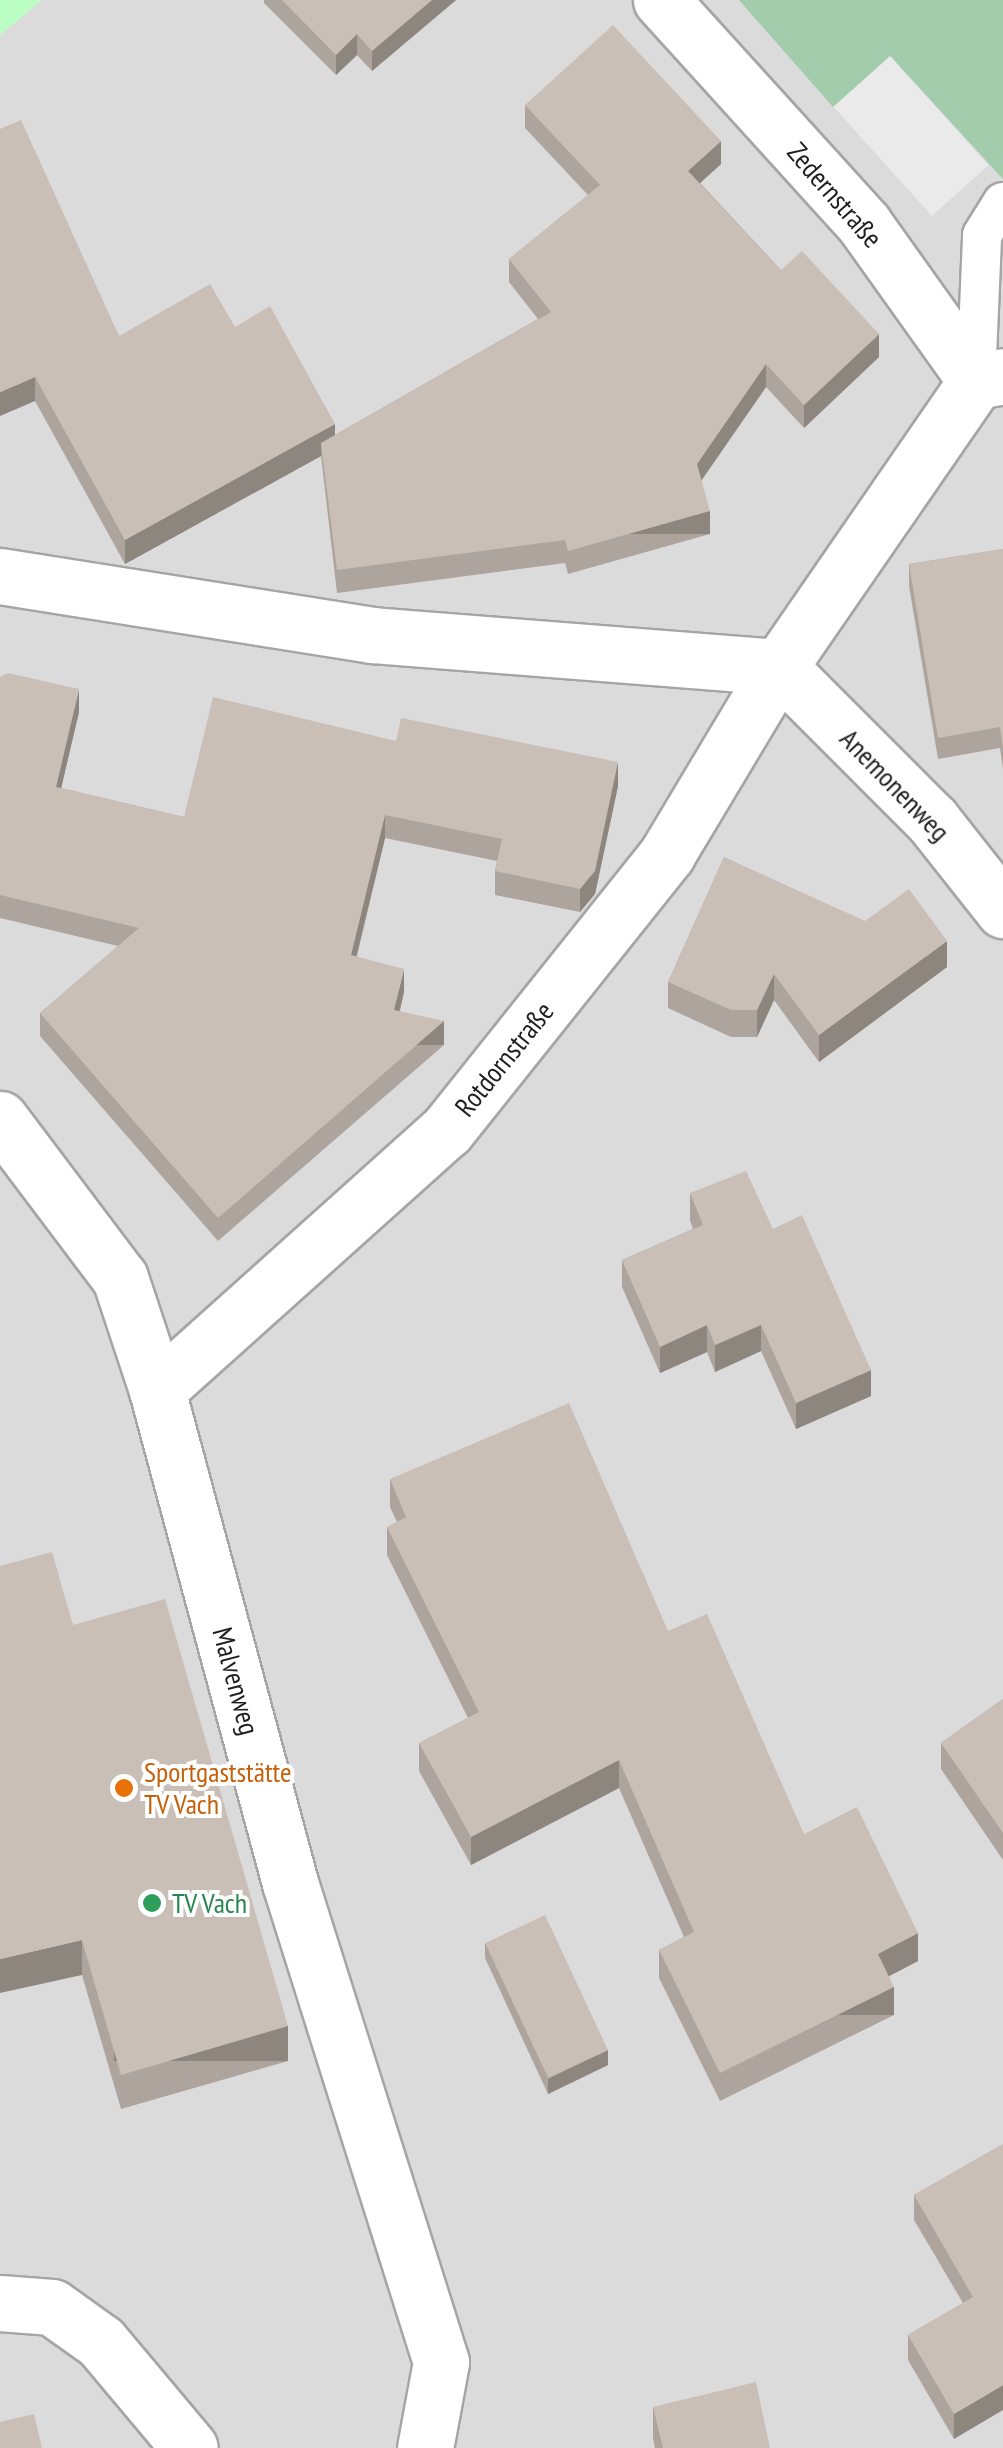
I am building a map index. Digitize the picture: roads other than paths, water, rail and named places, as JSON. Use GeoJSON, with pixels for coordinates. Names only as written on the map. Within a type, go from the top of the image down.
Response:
{"type":"FeatureCollection","features":[{"type":"Feature","properties":{"kind":"street","name":"Zedernstraße"},"geometry":{"type":"LineString","coordinates":[[661,0],[864,224],[990,378]]}},
{"type":"Feature","properties":{"kind":"street","name":"Rotdornstraße"},"geometry":{"type":"LineString","coordinates":[[157,1390],[447,1130],[667,854],[780,667],[990,378]]}},
{"type":"Feature","properties":{"kind":"street"},"geometry":{"type":"LineString","coordinates":[[0,576],[372,636],[780,667]]}},
{"type":"Feature","properties":{"kind":"street","name":"Anemonenweg"},"geometry":{"type":"LineString","coordinates":[[780,667],[932,820],[1003,910]]}},
{"type":"Feature","properties":{"kind":"street","name":"Malvenweg"},"geometry":{"type":"LineString","coordinates":[[0,1119],[120,1278],[157,1390],[290,1883],[442,2362],[425,2448]]}},
{"type":"Feature","properties":{"kind":"street"},"geometry":{"type":"LineString","coordinates":[[0,2304],[52,2307],[100,2342],[190,2448]]}},
{"type":"Feature","properties":{"kind":"lane"},"geometry":{"type":"LineString","coordinates":[[990,378],[982,235],[1003,202]]}},
{"type":"Feature","properties":{"kind":"place","name":"Sportgaststätte TV Vach"},"geometry":{"type":"Point","coordinates":[124,1788]}},
{"type":"Feature","properties":{"kind":"place","name":"TV Vach"},"geometry":{"type":"Point","coordinates":[152,1903]}}]}
